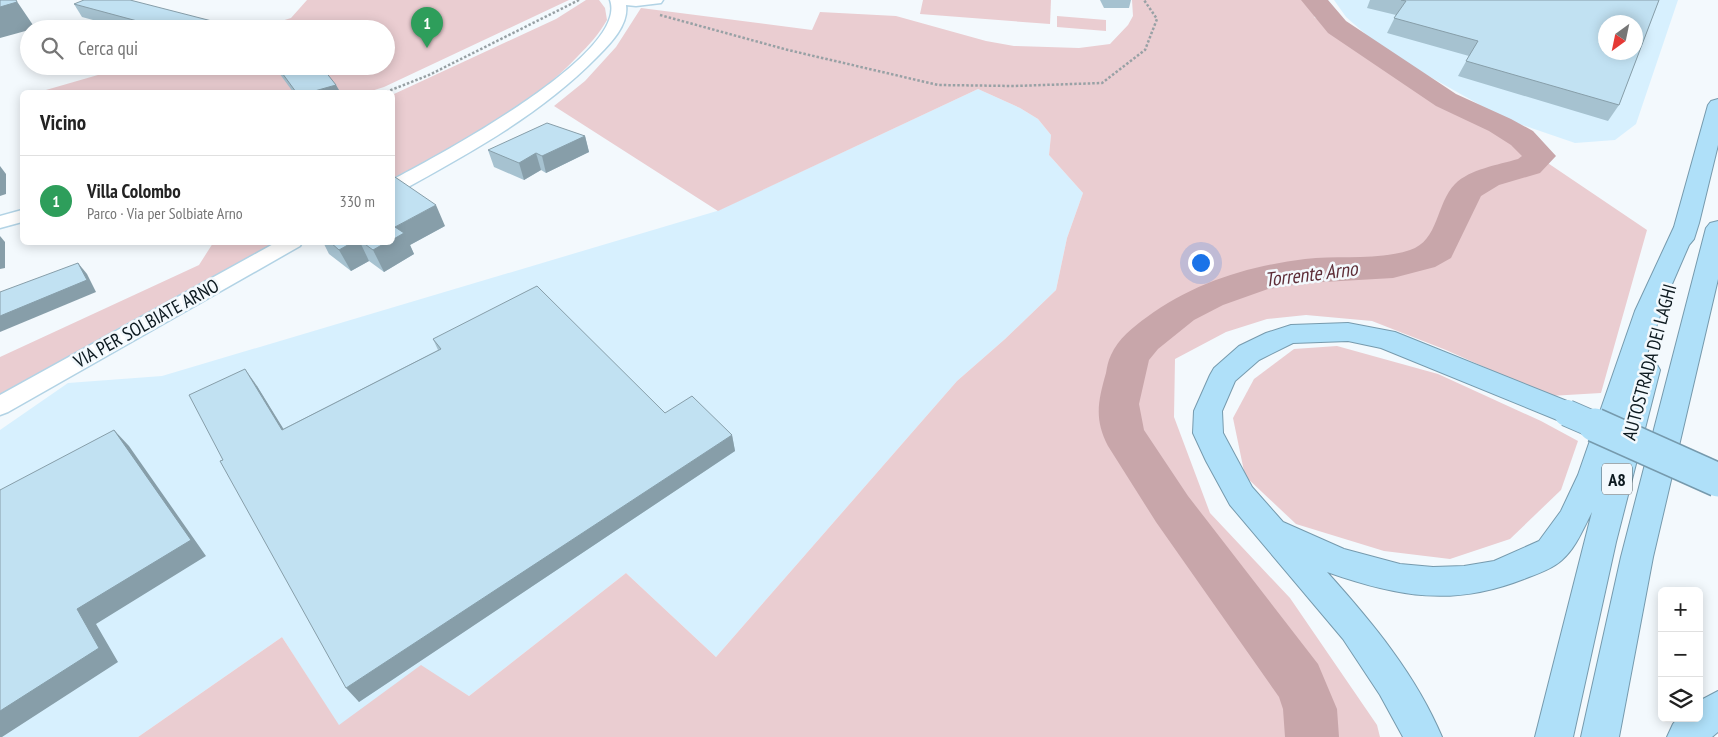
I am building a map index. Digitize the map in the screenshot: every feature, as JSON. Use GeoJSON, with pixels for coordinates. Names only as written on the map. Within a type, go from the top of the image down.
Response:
{"type":"FeatureCollection","features":[{"type":"Feature","properties":{"kind":"highway","name":"AUTOSTRADA DEI LAGHI"},"geometry":{"type":"LineString","coordinates":[[1554,737],[1600,542],[1718,105]]}},
{"type":"Feature","properties":{"kind":"highway"},"geometry":{"type":"LineString","coordinates":[[1265,525],[1308,550],[1352,566],[1388,577],[1430,582],[1466,582],[1510,572],[1552,550],[1575,517],[1591,482],[1645,320],[1687,223]]}},
{"type":"Feature","properties":{"kind":"highway","name":"AUTOSTRADA DEI LAGHI"},"geometry":{"type":"LineString","coordinates":[[1600,737],[1637,557],[1718,228]]}},
{"type":"Feature","properties":{"kind":"highway"},"geometry":{"type":"LineString","coordinates":[[1423,737],[1394,683],[1355,628],[1241,496],[1217,454],[1208,433],[1208,411],[1224,375],[1249,353],[1274,340],[1291,334],[1348,332],[1386,339],[1567,413],[1718,480]]}},
{"type":"Feature","properties":{"kind":"highway"},"geometry":{"type":"LineString","coordinates":[[1686,737],[1696,726],[1718,709]]}},
{"type":"Feature","properties":{"kind":"street"},"geometry":{"type":"LineString","coordinates":[[395,186],[498,129],[542,99],[583,63],[603,41],[620,13],[618,2],[656,0]]}},
{"type":"Feature","properties":{"kind":"street"},"geometry":{"type":"LineString","coordinates":[[0,222],[20,217]]}},
{"type":"Feature","properties":{"kind":"street","name":"VIA PER SOLBIATE ARNO"},"geometry":{"type":"LineString","coordinates":[[0,406],[288,245]]}},
{"type":"Feature","properties":{"kind":"path"},"geometry":{"type":"LineString","coordinates":[[391,90],[429,75],[580,0]]}},
{"type":"Feature","properties":{"kind":"path"},"geometry":{"type":"LineString","coordinates":[[618,2],[788,50],[938,85],[1014,86],[1102,83],[1145,50],[1157,20],[1144,0]]}},
{"type":"Feature","properties":{"kind":"shaded area"},"geometry":{"type":"Polygon","coordinates":[[[307,0],[569,0],[374,90],[46,90],[98,75],[395,75],[395,20],[285,20],[291,18],[307,0]]]}},
{"type":"Feature","properties":{"kind":"shaded area"},"geometry":{"type":"Polygon","coordinates":[[[586,0],[599,0],[605,8],[607,20],[601,30],[578,56],[536,94],[491,125],[395,177],[395,94],[556,19],[586,0]]]}},
{"type":"Feature","properties":{"kind":"shaded area"},"geometry":{"type":"Polygon","coordinates":[[[923,0],[1051,0],[1050,24],[920,14],[923,0]]]}},
{"type":"Feature","properties":{"kind":"shaded area"},"geometry":{"type":"Polygon","coordinates":[[[1132,0],[1307,0],[1321,11],[1314,17],[1466,113],[1509,137],[1647,230],[1601,393],[1550,396],[1446,350],[1372,321],[1306,315],[1267,319],[1226,332],[1175,359],[1174,417],[1210,513],[1290,598],[1377,725],[1380,737],[138,737],[282,637],[339,725],[421,665],[469,696],[626,573],[716,657],[957,381],[1005,339],[1056,290],[1067,238],[1083,193],[1049,155],[1051,135],[1038,119],[1020,108],[978,89],[718,211],[554,106],[585,81],[616,47],[641,8],[812,30],[820,12],[896,16],[986,41],[1014,46],[1079,48],[1110,44],[1128,25],[1133,16],[1132,0]]]}},
{"type":"Feature","properties":{"kind":"shaded area"},"geometry":{"type":"Polygon","coordinates":[[[1334,0],[1678,0],[1636,124],[1615,140],[1575,143],[1505,119],[1386,52],[1346,17],[1334,0]]]}},
{"type":"Feature","properties":{"kind":"shaded area"},"geometry":{"type":"Polygon","coordinates":[[[1057,16],[1106,20],[1106,31],[1057,27],[1057,16]]]}},
{"type":"Feature","properties":{"kind":"shaded area"},"geometry":{"type":"Polygon","coordinates":[[[978,89],[1020,108],[1038,119],[1051,135],[1049,155],[1083,193],[1067,238],[1056,290],[1005,339],[957,381],[716,657],[626,573],[469,696],[421,666],[339,726],[282,637],[138,737],[0,737],[0,430],[68,383],[162,376],[717,211],[978,89]]]}},
{"type":"Feature","properties":{"kind":"shaded area"},"geometry":{"type":"Polygon","coordinates":[[[212,245],[273,245],[217,277],[129,322],[0,396],[0,357],[199,265],[212,245]]]}},
{"type":"Feature","properties":{"kind":"shaded area"},"geometry":{"type":"Polygon","coordinates":[[[1337,346],[1438,374],[1541,421],[1578,441],[1561,490],[1510,539],[1450,559],[1384,551],[1296,524],[1245,476],[1233,418],[1254,379],[1294,349],[1337,346]]]}},
{"type":"Feature","properties":{"kind":"building"},"geometry":{"type":"Polygon","coordinates":[[[0,0],[16,0],[17,2],[0,7],[0,0]]]}},
{"type":"Feature","properties":{"kind":"building"},"geometry":{"type":"Polygon","coordinates":[[[84,0],[130,0],[208,20],[134,20],[74,4],[84,0]]]}},
{"type":"Feature","properties":{"kind":"building"},"geometry":{"type":"Polygon","coordinates":[[[1401,0],[1659,0],[1643,42],[1643,15],[1598,15],[1598,60],[1636,60],[1619,105],[1466,61],[1478,41],[1394,18],[1406,1],[1401,0]]]}},
{"type":"Feature","properties":{"kind":"building"},"geometry":{"type":"Polygon","coordinates":[[[284,75],[328,75],[336,85],[318,90],[295,90],[284,75]]]}},
{"type":"Feature","properties":{"kind":"building"},"geometry":{"type":"Polygon","coordinates":[[[547,123],[585,136],[542,156],[536,153],[519,163],[488,150],[547,123]]]}},
{"type":"Feature","properties":{"kind":"building"},"geometry":{"type":"Polygon","coordinates":[[[395,177],[436,205],[395,227],[395,177]]]}},
{"type":"Feature","properties":{"kind":"building"},"geometry":{"type":"Polygon","coordinates":[[[395,227],[404,233],[395,238],[395,227]]]}},
{"type":"Feature","properties":{"kind":"building"},"geometry":{"type":"Polygon","coordinates":[[[333,245],[348,245],[339,250],[333,245]]]}},
{"type":"Feature","properties":{"kind":"building"},"geometry":{"type":"Polygon","coordinates":[[[366,245],[382,245],[373,250],[366,245]]]}},
{"type":"Feature","properties":{"kind":"building"},"geometry":{"type":"Polygon","coordinates":[[[78,263],[87,280],[0,316],[0,292],[78,263]]]}},
{"type":"Feature","properties":{"kind":"building"},"geometry":{"type":"Polygon","coordinates":[[[537,286],[665,413],[692,396],[732,435],[346,688],[220,461],[223,460],[189,395],[245,369],[282,430],[441,349],[433,339],[537,286]]]}},
{"type":"Feature","properties":{"kind":"building"},"geometry":{"type":"Polygon","coordinates":[[[114,430],[191,540],[77,609],[99,648],[0,711],[0,490],[114,430]]]}},
{"type":"Feature","properties":{"kind":"waterway","name":"Torrente Arno"},"geometry":{"type":"LineString","coordinates":[[1312,737],[1310,709],[1299,682],[1172,509],[1123,434],[1118,404],[1130,356],[1144,339],[1181,311],[1210,296],[1263,278],[1306,271],[1393,266],[1422,259],[1439,250],[1467,190],[1488,178],[1529,166],[1540,156],[1522,138],[1500,125],[1446,100],[1337,27],[1314,0]]}},
{"type":"Feature","properties":{"kind":"place","name":"Villa Colombo"},"geometry":{"type":"Point","coordinates":[427,48]}}]}
